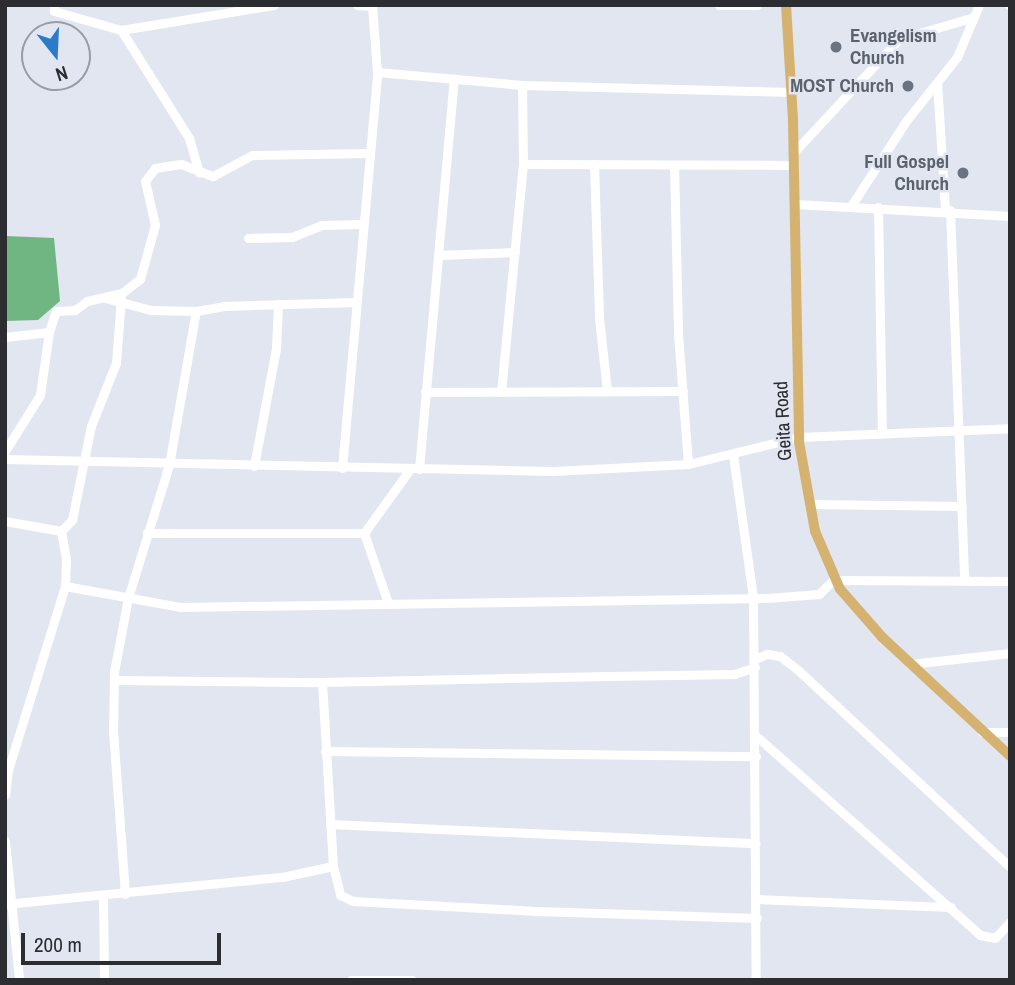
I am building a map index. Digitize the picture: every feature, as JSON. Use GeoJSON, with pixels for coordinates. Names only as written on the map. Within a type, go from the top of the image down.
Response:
{"type":"FeatureCollection","features":[{"type":"Feature","properties":{"kind":"main road","name":"Geita Road"},"geometry":{"type":"LineString","coordinates":[[786,5],[794,152],[799,437],[810,505],[833,580],[910,664],[1010,756]]}},
{"type":"Feature","properties":{"kind":"street"},"geometry":{"type":"LineString","coordinates":[[54,5],[54,11],[121,30],[274,5]]}},
{"type":"Feature","properties":{"kind":"street"},"geometry":{"type":"LineString","coordinates":[[342,468],[377,72],[372,6],[357,5]]}},
{"type":"Feature","properties":{"kind":"street"},"geometry":{"type":"LineString","coordinates":[[719,5],[757,5]]}},
{"type":"Feature","properties":{"kind":"street"},"geometry":{"type":"LineString","coordinates":[[851,206],[906,121],[957,57],[979,5]]}},
{"type":"Feature","properties":{"kind":"street"},"geometry":{"type":"LineString","coordinates":[[794,152],[899,39],[974,17]]}},
{"type":"Feature","properties":{"kind":"street"},"geometry":{"type":"LineString","coordinates":[[121,30],[189,138],[199,173]]}},
{"type":"Feature","properties":{"kind":"street"},"geometry":{"type":"LineString","coordinates":[[377,72],[522,85],[792,92]]}},
{"type":"Feature","properties":{"kind":"street"},"geometry":{"type":"LineString","coordinates":[[363,533],[415,469],[425,392],[454,79]]}},
{"type":"Feature","properties":{"kind":"street"},"geometry":{"type":"LineString","coordinates":[[937,82],[947,210],[964,580]]}},
{"type":"Feature","properties":{"kind":"street"},"geometry":{"type":"LineString","coordinates":[[501,392],[523,164],[522,85]]}},
{"type":"Feature","properties":{"kind":"street"},"geometry":{"type":"LineString","coordinates":[[5,451],[40,395],[49,331],[56,311],[75,310],[102,298],[122,293],[140,279],[155,225],[145,181],[155,168],[167,163],[213,176],[252,155],[368,153]]}},
{"type":"Feature","properties":{"kind":"street"},"geometry":{"type":"LineString","coordinates":[[523,164],[794,165]]}},
{"type":"Feature","properties":{"kind":"street"},"geometry":{"type":"LineString","coordinates":[[594,164],[599,318],[607,391]]}},
{"type":"Feature","properties":{"kind":"street"},"geometry":{"type":"LineString","coordinates":[[674,165],[688,464]]}},
{"type":"Feature","properties":{"kind":"street"},"geometry":{"type":"LineString","coordinates":[[794,204],[947,210],[1010,216]]}},
{"type":"Feature","properties":{"kind":"street"},"geometry":{"type":"LineString","coordinates":[[878,207],[882,433]]}},
{"type":"Feature","properties":{"kind":"street"},"geometry":{"type":"LineString","coordinates":[[248,238],[292,237],[323,225],[362,224]]}},
{"type":"Feature","properties":{"kind":"street"},"geometry":{"type":"LineString","coordinates":[[438,255],[515,252]]}},
{"type":"Feature","properties":{"kind":"street"},"geometry":{"type":"LineString","coordinates":[[5,795],[8,770],[65,586],[61,531],[72,520],[81,462],[116,363],[122,293]]}},
{"type":"Feature","properties":{"kind":"street"},"geometry":{"type":"LineString","coordinates":[[102,298],[151,310],[196,311],[278,304],[356,302]]}},
{"type":"Feature","properties":{"kind":"street"},"geometry":{"type":"LineString","coordinates":[[254,466],[276,348],[278,304]]}},
{"type":"Feature","properties":{"kind":"street"},"geometry":{"type":"LineString","coordinates":[[125,894],[113,733],[114,680],[128,598],[169,465],[196,311]]}},
{"type":"Feature","properties":{"kind":"street"},"geometry":{"type":"LineString","coordinates":[[5,337],[49,331]]}},
{"type":"Feature","properties":{"kind":"street"},"geometry":{"type":"LineString","coordinates":[[425,392],[683,391]]}},
{"type":"Feature","properties":{"kind":"street"},"geometry":{"type":"LineString","coordinates":[[5,459],[169,465],[553,471],[688,464],[799,437],[1010,428]]}},
{"type":"Feature","properties":{"kind":"street"},"geometry":{"type":"LineString","coordinates":[[733,455],[753,598],[757,900],[755,980]]}},
{"type":"Feature","properties":{"kind":"street"},"geometry":{"type":"LineString","coordinates":[[810,505],[962,506]]}},
{"type":"Feature","properties":{"kind":"street"},"geometry":{"type":"LineString","coordinates":[[5,521],[61,531]]}},
{"type":"Feature","properties":{"kind":"street"},"geometry":{"type":"LineString","coordinates":[[147,533],[363,533]]}},
{"type":"Feature","properties":{"kind":"street"},"geometry":{"type":"LineString","coordinates":[[363,533],[388,603]]}},
{"type":"Feature","properties":{"kind":"street"},"geometry":{"type":"LineString","coordinates":[[65,586],[181,607],[753,598],[819,594],[833,580],[1010,581]]}},
{"type":"Feature","properties":{"kind":"street"},"geometry":{"type":"LineString","coordinates":[[910,664],[1010,653]]}},
{"type":"Feature","properties":{"kind":"street"},"geometry":{"type":"LineString","coordinates":[[114,680],[322,682],[734,674],[767,654],[780,656],[1010,867]]}},
{"type":"Feature","properties":{"kind":"street"},"geometry":{"type":"LineString","coordinates":[[322,682],[333,866],[340,895],[353,901],[757,918]]}},
{"type":"Feature","properties":{"kind":"street"},"geometry":{"type":"LineString","coordinates":[[982,732],[1010,732]]}},
{"type":"Feature","properties":{"kind":"street"},"geometry":{"type":"LineString","coordinates":[[755,734],[980,935],[995,938],[1010,922]]}},
{"type":"Feature","properties":{"kind":"street"},"geometry":{"type":"LineString","coordinates":[[325,751],[756,756]]}},
{"type":"Feature","properties":{"kind":"street"},"geometry":{"type":"LineString","coordinates":[[330,824],[756,843]]}},
{"type":"Feature","properties":{"kind":"street"},"geometry":{"type":"LineString","coordinates":[[5,841],[8,904],[19,980]]}},
{"type":"Feature","properties":{"kind":"street"},"geometry":{"type":"LineString","coordinates":[[8,904],[282,877],[333,866]]}},
{"type":"Feature","properties":{"kind":"street"},"geometry":{"type":"LineString","coordinates":[[103,896],[104,980]]}},
{"type":"Feature","properties":{"kind":"street"},"geometry":{"type":"LineString","coordinates":[[757,900],[951,907]]}},
{"type":"Feature","properties":{"kind":"street"},"geometry":{"type":"LineString","coordinates":[[351,980],[412,980]]}},
{"type":"Feature","properties":{"kind":"green space"},"geometry":{"type":"Polygon","coordinates":[[[5,236],[54,238],[60,301],[38,320],[5,321],[5,236]]]}},
{"type":"Feature","properties":{"kind":"place","name":"Evangelism Church"},"geometry":{"type":"Point","coordinates":[836,47]}},
{"type":"Feature","properties":{"kind":"place","name":"MOST Church"},"geometry":{"type":"Point","coordinates":[908,86]}},
{"type":"Feature","properties":{"kind":"place","name":"Full Gospel Church"},"geometry":{"type":"Point","coordinates":[963,173]}}]}
